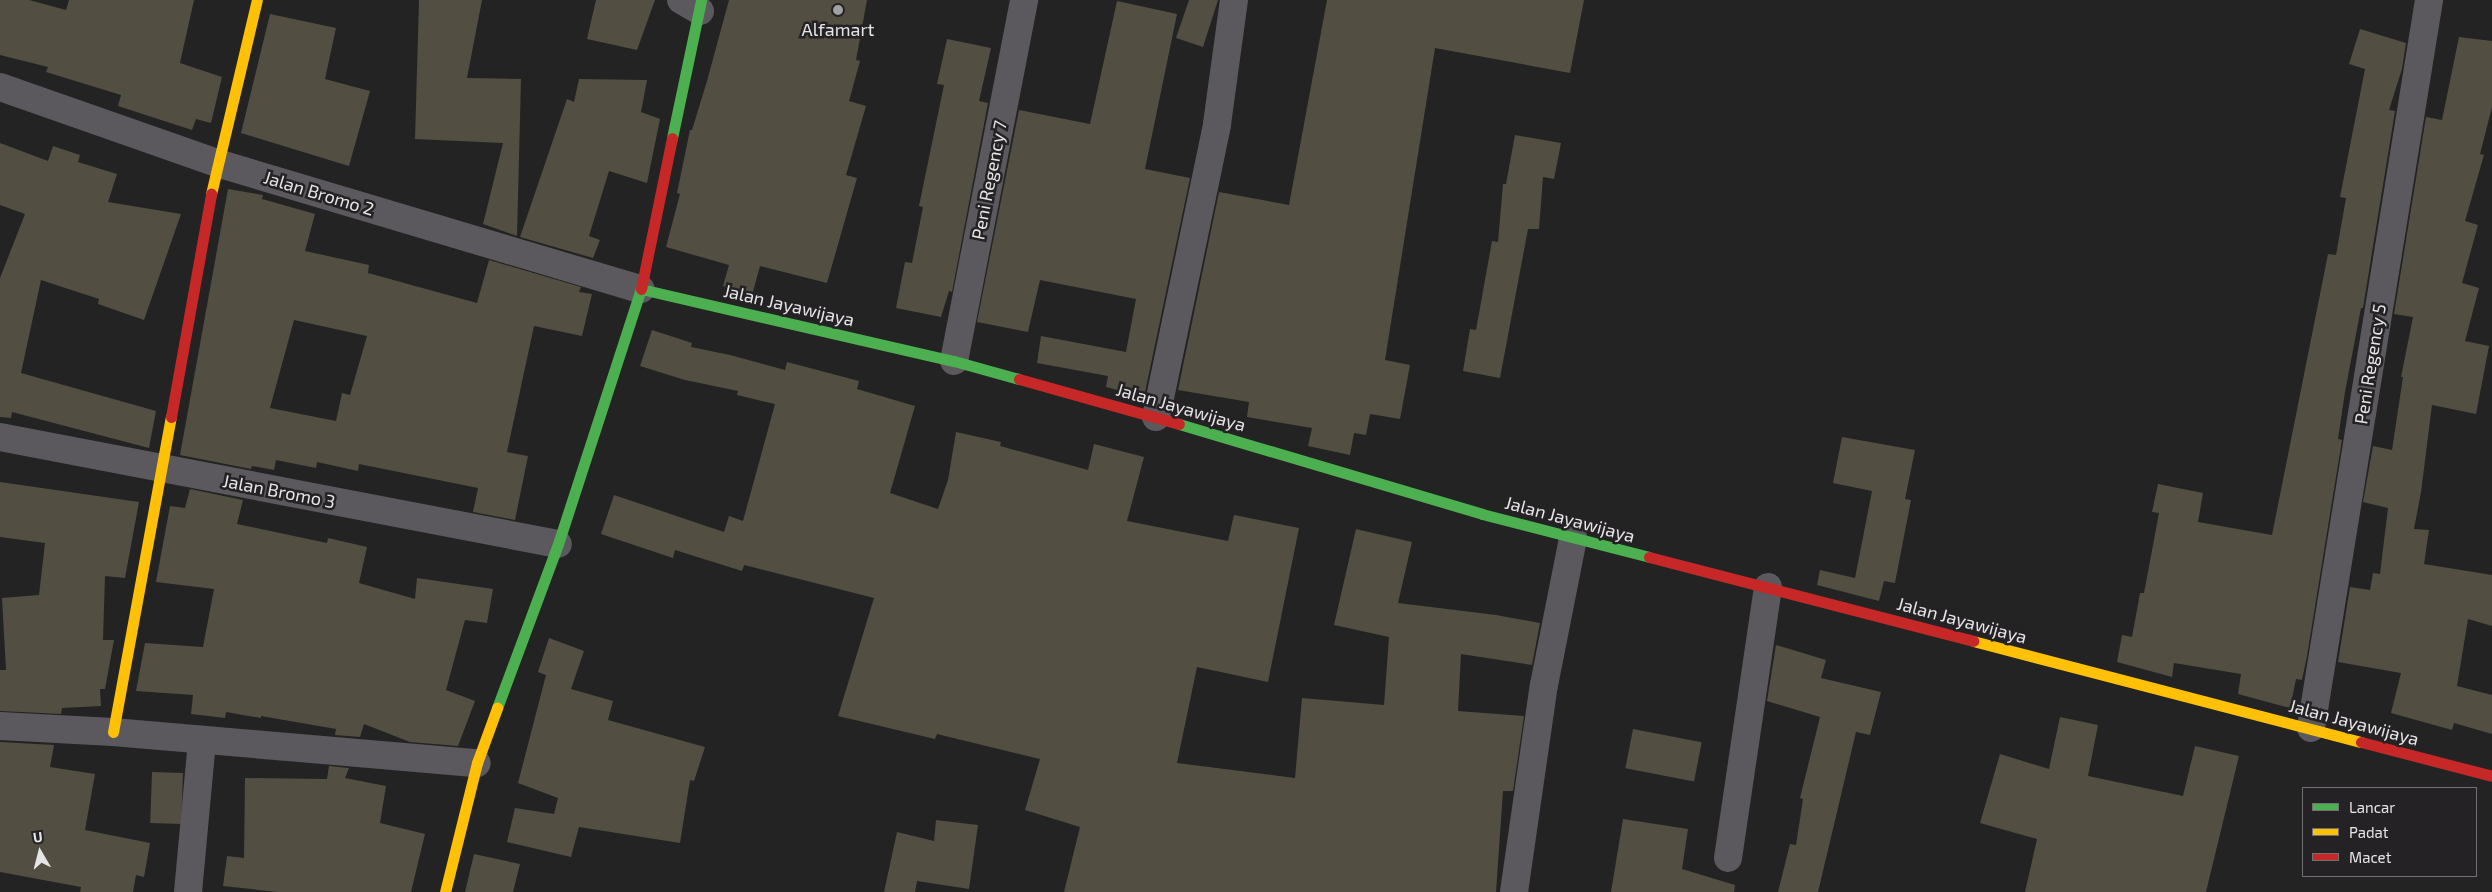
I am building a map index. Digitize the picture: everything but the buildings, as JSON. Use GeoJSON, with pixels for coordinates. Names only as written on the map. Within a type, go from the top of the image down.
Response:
{"type":"FeatureCollection","features":[{"type":"Feature","properties":{"kind":"main road"},"geometry":{"type":"LineString","coordinates":[[113,732],[218,162],[257,0]]}},
{"type":"Feature","properties":{"kind":"main road"},"geometry":{"type":"LineString","coordinates":[[445,892],[477,763],[558,544],[641,289],[694,4]]}},
{"type":"Feature","properties":{"kind":"main road","name":"Jalan Jayawijaya"},"geometry":{"type":"LineString","coordinates":[[641,289],[954,361],[1156,417],[1472,511],[2492,776]]}},
{"type":"Feature","properties":{"kind":"street","name":"Peni Regency 7"},"geometry":{"type":"LineString","coordinates":[[954,361],[1024,0]]}},
{"type":"Feature","properties":{"kind":"street"},"geometry":{"type":"LineString","coordinates":[[1156,417],[1217,124],[1234,0]]}},
{"type":"Feature","properties":{"kind":"street","name":"Peni Regency 5"},"geometry":{"type":"LineString","coordinates":[[2311,728],[2429,0]]}},
{"type":"Feature","properties":{"kind":"street","name":"Jalan Bromo 2"},"geometry":{"type":"LineString","coordinates":[[0,87],[218,162],[641,289]]}},
{"type":"Feature","properties":{"kind":"street","name":"Jalan Bromo 3"},"geometry":{"type":"LineString","coordinates":[[0,437],[558,544]]}},
{"type":"Feature","properties":{"kind":"street"},"geometry":{"type":"LineString","coordinates":[[1514,892],[1544,684],[1573,538]]}},
{"type":"Feature","properties":{"kind":"street"},"geometry":{"type":"LineString","coordinates":[[1728,858],[1768,587]]}},
{"type":"Feature","properties":{"kind":"street"},"geometry":{"type":"LineString","coordinates":[[0,726],[113,732],[477,763]]}},
{"type":"Feature","properties":{"kind":"street"},"geometry":{"type":"LineString","coordinates":[[188,892],[202,740]]}},
{"type":"Feature","properties":{"kind":"traffic: fast"},"geometry":{"type":"LineString","coordinates":[[672,138],[701,0]]}},
{"type":"Feature","properties":{"kind":"traffic: fast"},"geometry":{"type":"LineString","coordinates":[[641,289],[954,361],[1019,379]]}},
{"type":"Feature","properties":{"kind":"traffic: fast"},"geometry":{"type":"LineString","coordinates":[[497,708],[558,544],[641,289]]}},
{"type":"Feature","properties":{"kind":"traffic: fast"},"geometry":{"type":"LineString","coordinates":[[1179,424],[1482,514],[1649,557]]}},
{"type":"Feature","properties":{"kind":"traffic: slow"},"geometry":{"type":"LineString","coordinates":[[211,194],[257,0]]}},
{"type":"Feature","properties":{"kind":"traffic: slow"},"geometry":{"type":"LineString","coordinates":[[113,732],[171,417]]}},
{"type":"Feature","properties":{"kind":"traffic: slow"},"geometry":{"type":"LineString","coordinates":[[1973,641],[2361,742]]}},
{"type":"Feature","properties":{"kind":"traffic: slow"},"geometry":{"type":"LineString","coordinates":[[445,892],[477,763],[497,708]]}},
{"type":"Feature","properties":{"kind":"traffic: jam"},"geometry":{"type":"LineString","coordinates":[[641,289],[672,138]]}},
{"type":"Feature","properties":{"kind":"traffic: jam"},"geometry":{"type":"LineString","coordinates":[[171,417],[211,194]]}},
{"type":"Feature","properties":{"kind":"traffic: jam"},"geometry":{"type":"LineString","coordinates":[[1019,379],[1179,424]]}},
{"type":"Feature","properties":{"kind":"traffic: jam"},"geometry":{"type":"LineString","coordinates":[[1649,557],[1973,641]]}},
{"type":"Feature","properties":{"kind":"traffic: jam"},"geometry":{"type":"LineString","coordinates":[[2361,742],[2492,776]]}},
{"type":"Feature","properties":{"kind":"place","name":"Alfamart"},"geometry":{"type":"Point","coordinates":[838,10]}}]}
